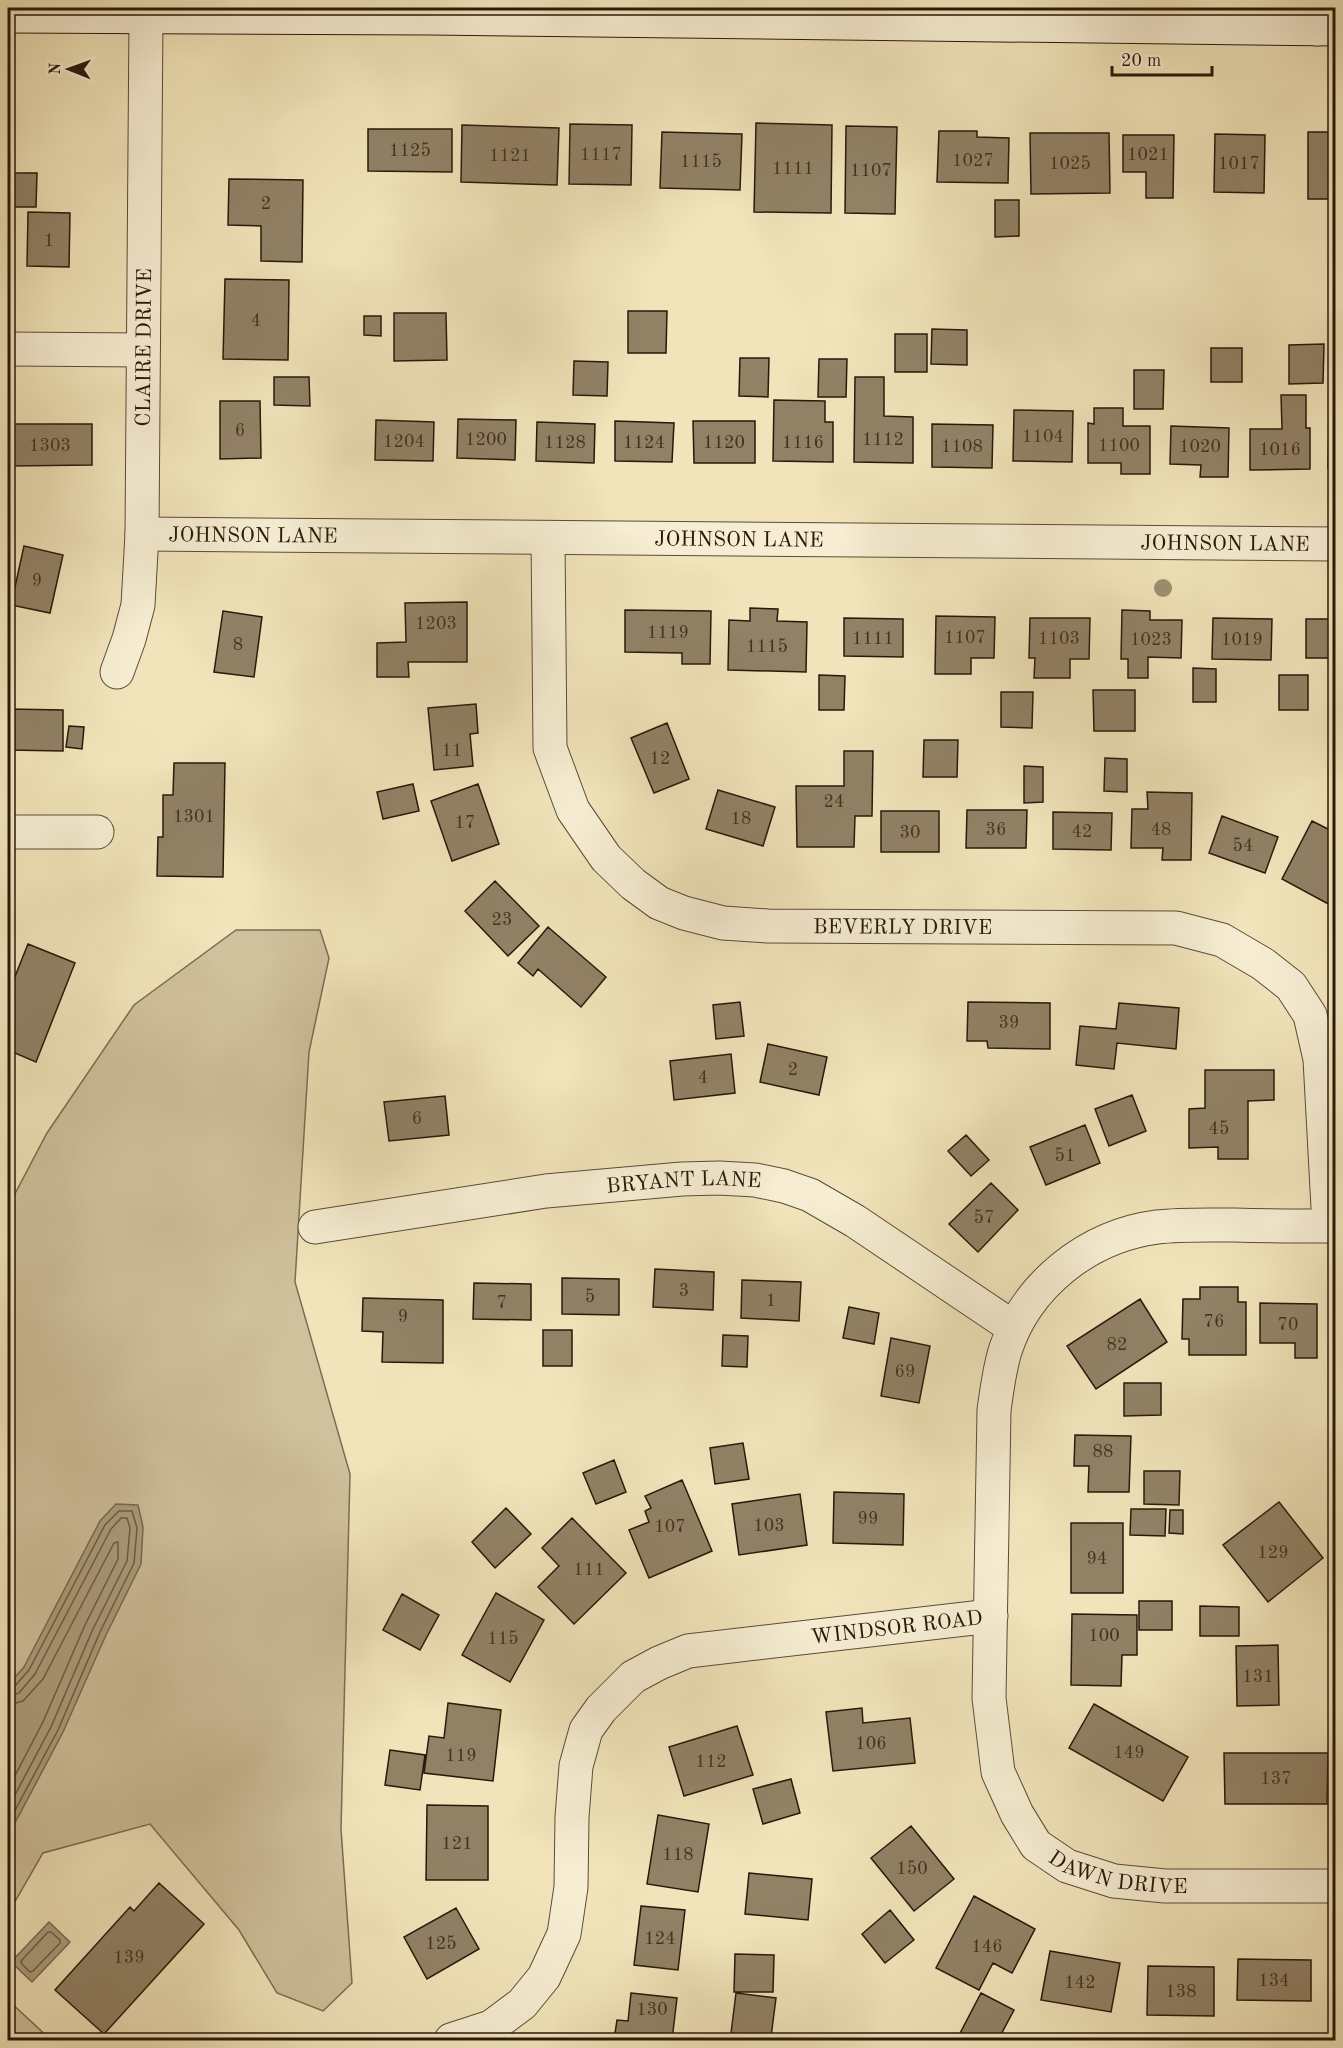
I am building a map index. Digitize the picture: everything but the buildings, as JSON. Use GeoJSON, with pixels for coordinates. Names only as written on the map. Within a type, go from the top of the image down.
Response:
{"type":"FeatureCollection","features":[{"type":"Feature","properties":{"kind":"street"},"geometry":{"type":"LineString","coordinates":[[8,16],[147,12],[297,12],[1323,22]]}},
{"type":"Feature","properties":{"kind":"street","name":"CLAIRE DRIVE"},"geometry":{"type":"LineString","coordinates":[[117,672],[138,605],[142,534],[147,12]]}},
{"type":"Feature","properties":{"kind":"street"},"geometry":{"type":"LineString","coordinates":[[8,350],[143,350]]}},
{"type":"Feature","properties":{"kind":"street","name":"JOHNSON LANE"},"geometry":{"type":"LineString","coordinates":[[142,534],[1335,544]]}},
{"type":"Feature","properties":{"kind":"street","name":"BEVERLY DRIVE"},"geometry":{"type":"LineString","coordinates":[[548,538],[550,748],[573,810],[606,858],[633,884],[658,903],[684,913],[723,923],[768,926],[1176,928],[1222,940],[1263,964],[1291,986],[1310,1014],[1320,1059],[1332,1226]]}},
{"type":"Feature","properties":{"kind":"street"},"geometry":{"type":"LineString","coordinates":[[8,832],[97,832]]}},
{"type":"Feature","properties":{"kind":"street","name":"BRYANT LANE"},"geometry":{"type":"LineString","coordinates":[[315,1227],[546,1191],[682,1179],[755,1180],[784,1186],[819,1200],[855,1221],[1014,1328]]}},
{"type":"Feature","properties":{"kind":"street","name":"WINDSOR ROAD"},"geometry":{"type":"LineString","coordinates":[[451,2040],[491,2027],[522,2004],[544,1977],[564,1934],[571,1887],[572,1817],[576,1766],[586,1730],[601,1709],[633,1677],[659,1663],[688,1652],[991,1616],[994,1410],[1000,1370],[1014,1328],[1040,1289],[1060,1269],[1082,1253],[1123,1234],[1156,1227],[1332,1226]]}},
{"type":"Feature","properties":{"kind":"street","name":"DAWN DRIVE"},"geometry":{"type":"LineString","coordinates":[[991,1616],[989,1698],[998,1772],[1017,1814],[1036,1845],[1067,1866],[1114,1881],[1165,1886],[1335,1886]]}},
{"type":"Feature","properties":{"kind":"shaded area"},"geometry":{"type":"Polygon","coordinates":[[[236,930],[320,930],[329,958],[309,1052],[295,1282],[350,1474],[341,1829],[352,1983],[323,2011],[277,1993],[239,1930],[150,1824],[43,1853],[9,1912],[8,2000],[8,1207],[47,1133],[134,1005],[236,930]]]}},
{"type":"Feature","properties":{"kind":"shaded area"},"geometry":{"type":"Polygon","coordinates":[[[8,2000],[51,2040],[8,2040],[8,2000]]]}},
{"type":"Feature","properties":{"kind":"water"},"geometry":{"type":"Polygon","coordinates":[[[116,1504],[138,1505],[143,1527],[141,1564],[106,1635],[63,1732],[16,1821],[8,1826],[8,1685],[24,1667],[100,1521],[116,1504]]]}},
{"type":"Feature","properties":{"kind":"water"},"geometry":{"type":"Polygon","coordinates":[[[49,1922],[70,1942],[32,1982],[11,1962],[49,1922]]]}}]}
